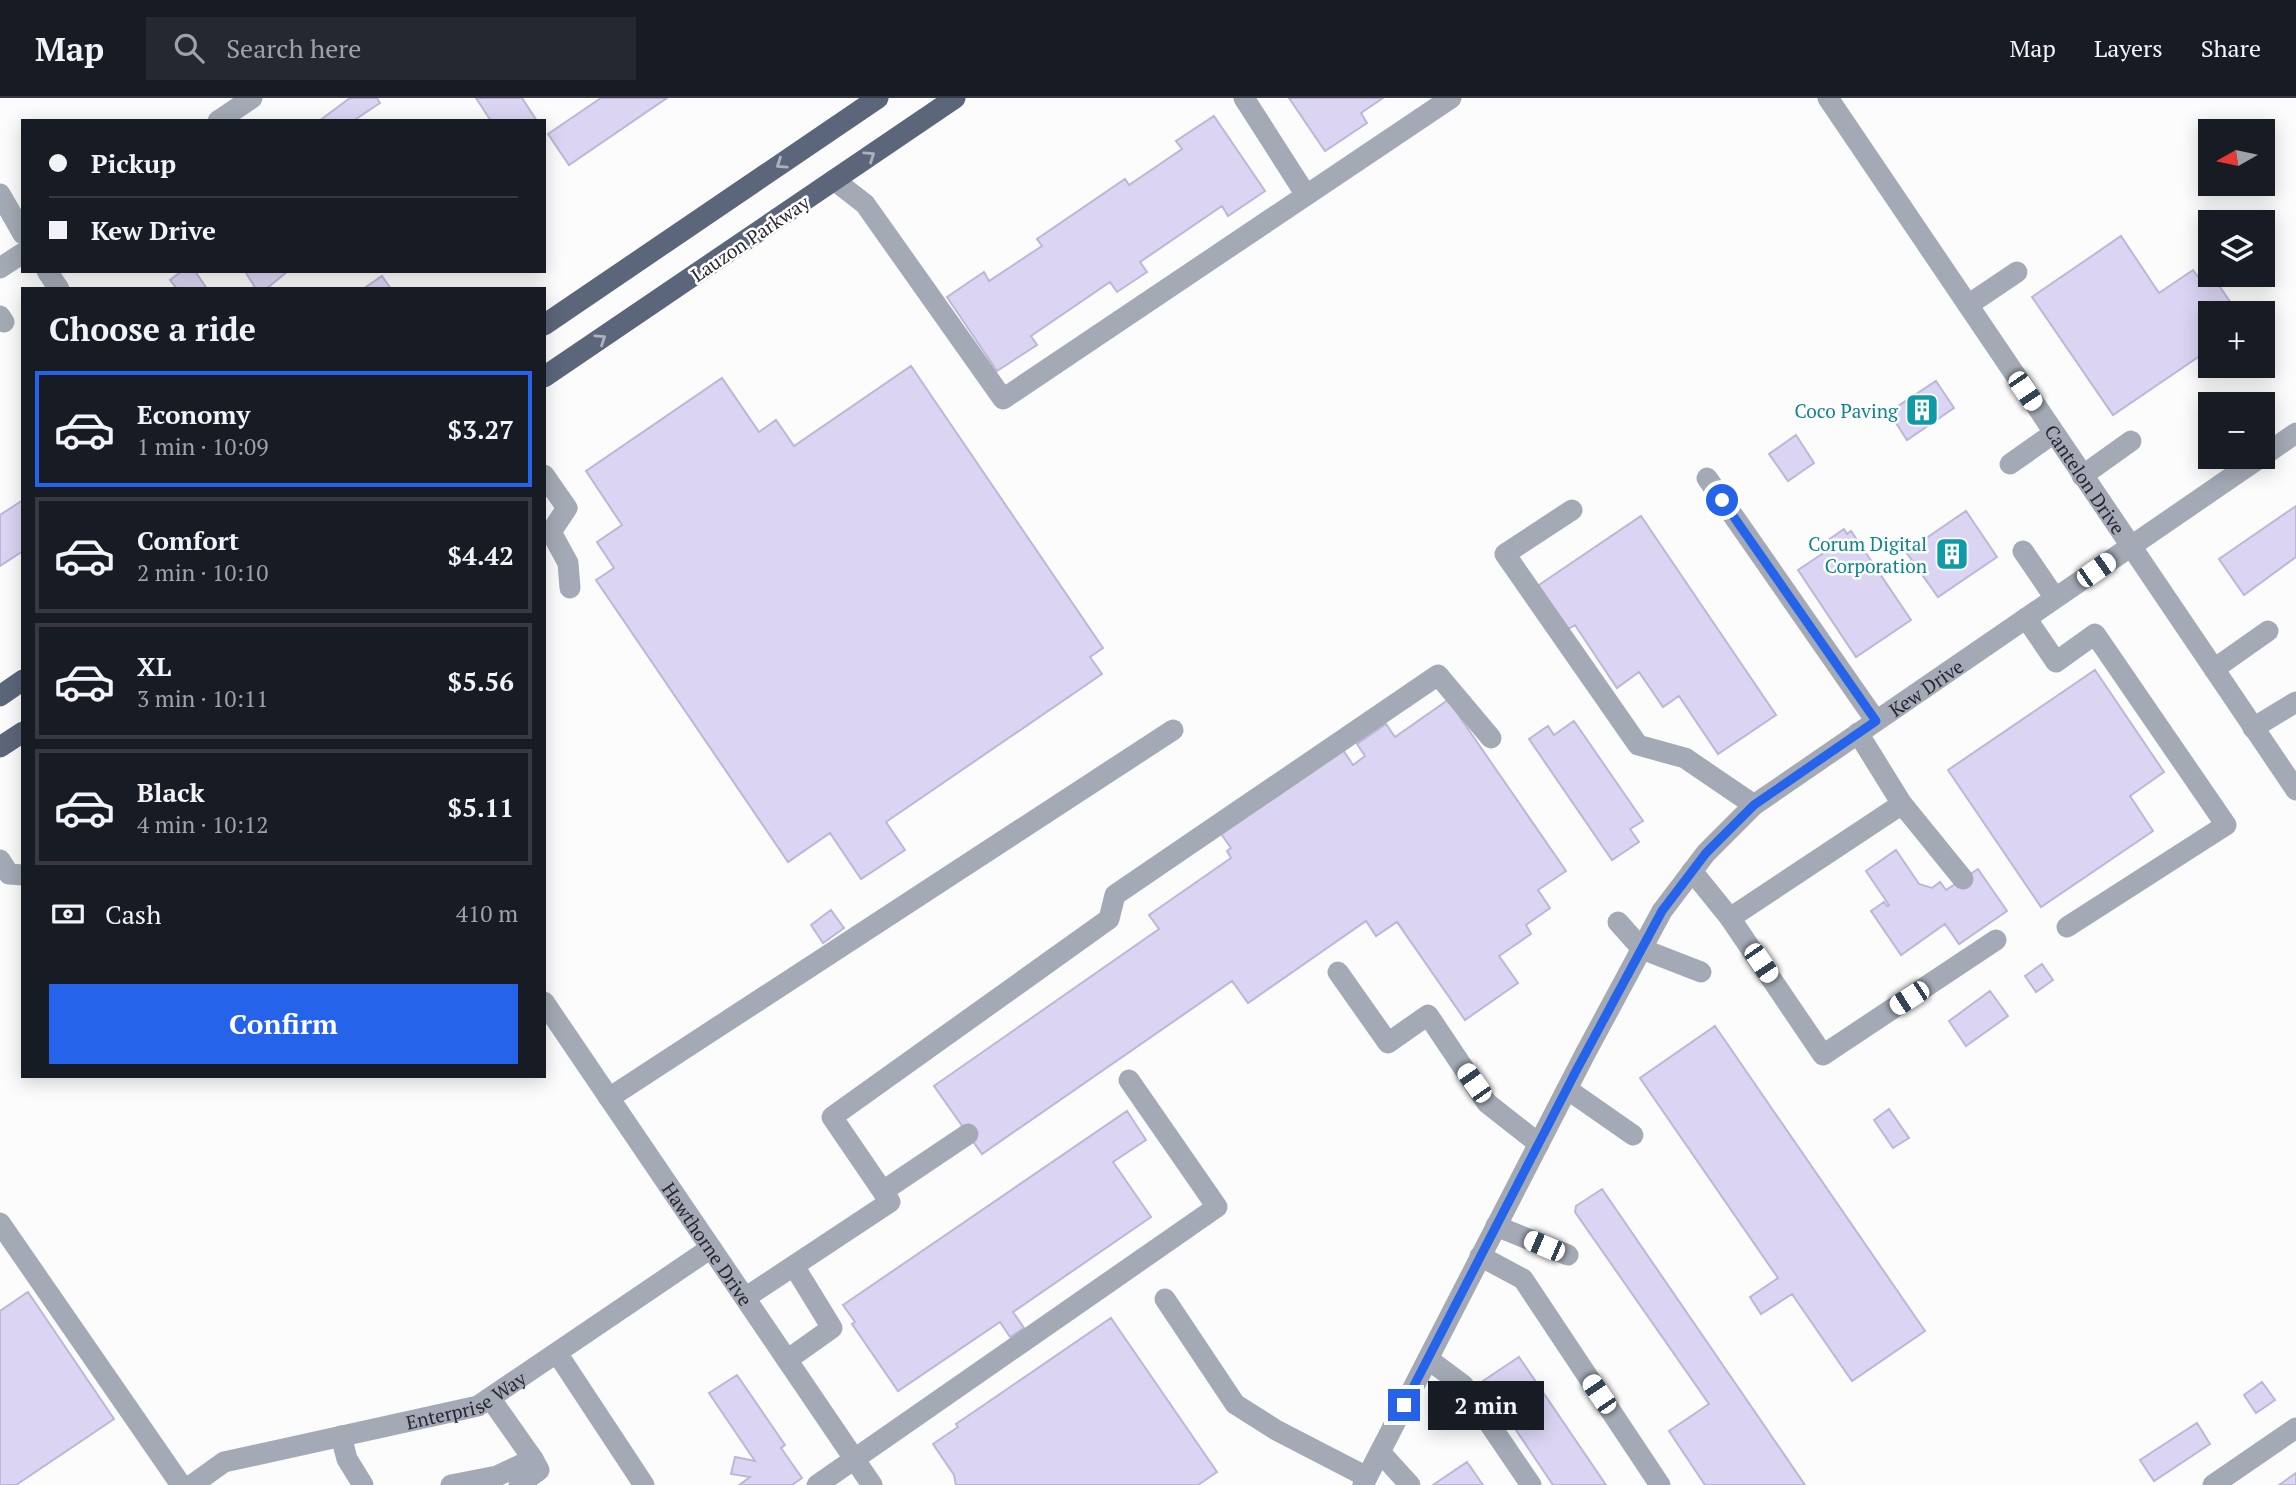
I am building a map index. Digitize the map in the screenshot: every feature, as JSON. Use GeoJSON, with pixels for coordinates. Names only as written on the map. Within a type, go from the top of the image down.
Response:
{"type":"FeatureCollection","features":[{"type":"Feature","properties":{"kind":"main road"},"geometry":{"type":"LineString","coordinates":[[546,324],[878,98]]}},
{"type":"Feature","properties":{"kind":"main road","name":"Lauzon Parkway"},"geometry":{"type":"LineString","coordinates":[[546,376],[955,98]]}},
{"type":"Feature","properties":{"kind":"main road"},"geometry":{"type":"LineString","coordinates":[[0,695],[21,681]]}},
{"type":"Feature","properties":{"kind":"main road"},"geometry":{"type":"LineString","coordinates":[[0,747],[21,733]]}},
{"type":"Feature","properties":{"kind":"street"},"geometry":{"type":"LineString","coordinates":[[221,119],[252,98]]}},
{"type":"Feature","properties":{"kind":"street"},"geometry":{"type":"LineString","coordinates":[[1244,98],[1306,195]]}},
{"type":"Feature","properties":{"kind":"street"},"geometry":{"type":"LineString","coordinates":[[834,180],[866,204],[1003,399],[1451,98]]}},
{"type":"Feature","properties":{"kind":"street","name":"Cantelon Drive"},"geometry":{"type":"LineString","coordinates":[[1828,98],[2296,790]]}},
{"type":"Feature","properties":{"kind":"street"},"geometry":{"type":"LineString","coordinates":[[0,194],[21,231]]}},
{"type":"Feature","properties":{"kind":"street"},"geometry":{"type":"LineString","coordinates":[[0,268],[21,254]]}},
{"type":"Feature","properties":{"kind":"street"},"geometry":{"type":"LineString","coordinates":[[1968,305],[2017,272]]}},
{"type":"Feature","properties":{"kind":"street"},"geometry":{"type":"LineString","coordinates":[[2010,464],[2054,433]]}},
{"type":"Feature","properties":{"kind":"street","name":"Kew Drive"},"geometry":{"type":"LineString","coordinates":[[2275,450],[2293,441]]}},
{"type":"Feature","properties":{"kind":"street"},"geometry":{"type":"LineString","coordinates":[[2082,476],[2131,442]]}},
{"type":"Feature","properties":{"kind":"street","name":"Kew Drive"},"geometry":{"type":"LineString","coordinates":[[1365,1481],[1662,911],[1692,871],[1754,805],[2243,469]]}},
{"type":"Feature","properties":{"kind":"street"},"geometry":{"type":"LineString","coordinates":[[546,478],[567,508],[551,532],[568,563],[570,588]]}},
{"type":"Feature","properties":{"kind":"street"},"geometry":{"type":"LineString","coordinates":[[1707,478],[1867,727],[1902,804],[1963,879]]}},
{"type":"Feature","properties":{"kind":"street"},"geometry":{"type":"LineString","coordinates":[[1572,510],[1505,554],[1638,745],[1685,758],[1754,805]]}},
{"type":"Feature","properties":{"kind":"street"},"geometry":{"type":"LineString","coordinates":[[2023,551],[2055,598]]}},
{"type":"Feature","properties":{"kind":"street"},"geometry":{"type":"LineString","coordinates":[[2026,618],[2056,662],[2095,634],[2226,825],[2067,927]]}},
{"type":"Feature","properties":{"kind":"street"},"geometry":{"type":"LineString","coordinates":[[2214,669],[2268,631]]}},
{"type":"Feature","properties":{"kind":"street"},"geometry":{"type":"LineString","coordinates":[[746,1298],[890,1202],[832,1117],[1109,919],[1115,895],[1438,675],[1491,738]]}},
{"type":"Feature","properties":{"kind":"street"},"geometry":{"type":"LineString","coordinates":[[2253,728],[2296,702]]}},
{"type":"Feature","properties":{"kind":"street"},"geometry":{"type":"LineString","coordinates":[[610,1098],[1173,730]]}},
{"type":"Feature","properties":{"kind":"street"},"geometry":{"type":"LineString","coordinates":[[1730,918],[1902,804]]}},
{"type":"Feature","properties":{"kind":"street"},"geometry":{"type":"LineString","coordinates":[[0,860],[9,874],[21,875]]}},
{"type":"Feature","properties":{"kind":"street"},"geometry":{"type":"LineString","coordinates":[[1692,871],[1730,918],[1823,1055],[1996,940]]}},
{"type":"Feature","properties":{"kind":"street"},"geometry":{"type":"LineString","coordinates":[[1618,922],[1642,949],[1701,972]]}},
{"type":"Feature","properties":{"kind":"street"},"geometry":{"type":"LineString","coordinates":[[1338,972],[1388,1043],[1428,1015],[1488,1102],[1539,1144]]}},
{"type":"Feature","properties":{"kind":"street","name":"Hawthorne Drive"},"geometry":{"type":"LineString","coordinates":[[546,1005],[872,1485]]}},
{"type":"Feature","properties":{"kind":"street"},"geometry":{"type":"LineString","coordinates":[[817,1485],[1217,1207],[1129,1080]]}},
{"type":"Feature","properties":{"kind":"street"},"geometry":{"type":"LineString","coordinates":[[1567,1089],[1633,1135]]}},
{"type":"Feature","properties":{"kind":"street"},"geometry":{"type":"LineString","coordinates":[[883,1191],[968,1134]]}},
{"type":"Feature","properties":{"kind":"street"},"geometry":{"type":"LineString","coordinates":[[0,1223],[181,1485]]}},
{"type":"Feature","properties":{"kind":"street"},"geometry":{"type":"LineString","coordinates":[[1496,1226],[1567,1255]]}},
{"type":"Feature","properties":{"kind":"street","name":"Enterprise Way"},"geometry":{"type":"LineString","coordinates":[[201,1482],[224,1462],[478,1406],[711,1248]]}},
{"type":"Feature","properties":{"kind":"street"},"geometry":{"type":"LineString","coordinates":[[1480,1256],[1523,1279],[1660,1485]]}},
{"type":"Feature","properties":{"kind":"street"},"geometry":{"type":"LineString","coordinates":[[787,1360],[832,1328],[794,1266]]}},
{"type":"Feature","properties":{"kind":"street"},"geometry":{"type":"LineString","coordinates":[[1165,1299],[1235,1404],[1365,1481]]}},
{"type":"Feature","properties":{"kind":"street"},"geometry":{"type":"LineString","coordinates":[[557,1353],[644,1485]]}},
{"type":"Feature","properties":{"kind":"street"},"geometry":{"type":"LineString","coordinates":[[1428,1359],[1463,1385],[1531,1485]]}},
{"type":"Feature","properties":{"kind":"street"},"geometry":{"type":"LineString","coordinates":[[490,1398],[540,1471]]}},
{"type":"Feature","properties":{"kind":"street"},"geometry":{"type":"LineString","coordinates":[[2213,1485],[2296,1429]]}},
{"type":"Feature","properties":{"kind":"street"},"geometry":{"type":"LineString","coordinates":[[341,1436],[347,1459],[363,1485]]}},
{"type":"Feature","properties":{"kind":"street"},"geometry":{"type":"LineString","coordinates":[[1380,1452],[1410,1485]]}},
{"type":"Feature","properties":{"kind":"street"},"geometry":{"type":"LineString","coordinates":[[451,1485],[540,1471]]}},
{"type":"Feature","properties":{"kind":"street"},"geometry":{"type":"LineString","coordinates":[[519,1485],[540,1471]]}},
{"type":"Feature","properties":{"kind":"building"},"geometry":{"type":"Polygon","coordinates":[[[350,98],[377,98],[380,103],[356,119],[322,119],[350,98]]]}},
{"type":"Feature","properties":{"kind":"building"},"geometry":{"type":"Polygon","coordinates":[[[476,98],[522,98],[536,119],[490,119],[476,98]]]}},
{"type":"Feature","properties":{"kind":"building"},"geometry":{"type":"Polygon","coordinates":[[[601,98],[667,98],[569,165],[548,134],[601,98]]]}},
{"type":"Feature","properties":{"kind":"building"},"geometry":{"type":"Polygon","coordinates":[[[1289,98],[1383,98],[1361,113],[1367,123],[1325,151],[1289,98]]]}},
{"type":"Feature","properties":{"kind":"building"},"geometry":{"type":"Polygon","coordinates":[[[1214,116],[1265,191],[1228,216],[1222,206],[1140,262],[1147,272],[1117,292],[1110,282],[1031,336],[1037,345],[997,371],[947,297],[984,272],[989,281],[1042,246],[1037,239],[1125,179],[1129,185],[1182,149],[1176,141],[1214,116]]]}},
{"type":"Feature","properties":{"kind":"building"},"geometry":{"type":"Polygon","coordinates":[[[2121,236],[2159,293],[2193,270],[2198,277],[2198,287],[2220,287],[2230,301],[2198,301],[2198,357],[2113,415],[2032,297],[2121,236]]]}},
{"type":"Feature","properties":{"kind":"building"},"geometry":{"type":"Polygon","coordinates":[[[179,273],[196,273],[206,287],[175,287],[170,280],[179,273]]]}},
{"type":"Feature","properties":{"kind":"building"},"geometry":{"type":"Polygon","coordinates":[[[246,273],[286,273],[268,287],[255,287],[246,273]]]}},
{"type":"Feature","properties":{"kind":"building"},"geometry":{"type":"Polygon","coordinates":[[[382,276],[390,287],[366,287],[382,276]]]}},
{"type":"Feature","properties":{"kind":"building"},"geometry":{"type":"Polygon","coordinates":[[[911,366],[1103,648],[1090,657],[1102,674],[886,822],[905,850],[861,879],[830,833],[788,862],[596,580],[614,568],[597,542],[622,525],[586,471],[722,378],[759,432],[776,420],[794,446],[911,366]]]}},
{"type":"Feature","properties":{"kind":"building","name":"Coco Paving"},"geometry":{"type":"Polygon","coordinates":[[[1936,381],[1954,408],[1907,440],[1889,412],[1936,381]]]}},
{"type":"Feature","properties":{"kind":"building"},"geometry":{"type":"Polygon","coordinates":[[[1796,435],[1814,463],[1788,481],[1769,454],[1796,435]]]}},
{"type":"Feature","properties":{"kind":"building"},"geometry":{"type":"Polygon","coordinates":[[[21,501],[21,552],[0,566],[0,515],[21,501]]]}},
{"type":"Feature","properties":{"kind":"building"},"geometry":{"type":"Polygon","coordinates":[[[2296,506],[2296,557],[2244,595],[2219,559],[2296,506]]]}},
{"type":"Feature","properties":{"kind":"building","name":"Corum Digital Corporation"},"geometry":{"type":"Polygon","coordinates":[[[1966,511],[1997,557],[1938,597],[1906,552],[1966,511]]]}},
{"type":"Feature","properties":{"kind":"building"},"geometry":{"type":"Polygon","coordinates":[[[1641,516],[1776,715],[1718,754],[1679,696],[1663,707],[1639,672],[1617,688],[1575,625],[1565,631],[1536,587],[1641,516]]]}},
{"type":"Feature","properties":{"kind":"building"},"geometry":{"type":"Polygon","coordinates":[[[1844,529],[1847,534],[1851,531],[1911,620],[1856,657],[1798,570],[1828,550],[1824,543],[1844,529]]]}},
{"type":"Feature","properties":{"kind":"building"},"geometry":{"type":"Polygon","coordinates":[[[2095,670],[2164,772],[2130,796],[2153,831],[2041,907],[1948,770],[2095,670]]]}},
{"type":"Feature","properties":{"kind":"building"},"geometry":{"type":"Polygon","coordinates":[[[1448,700],[1566,871],[1538,890],[1550,908],[1526,925],[1531,934],[1499,956],[1518,983],[1465,1020],[1397,922],[1376,936],[1366,921],[1248,1003],[1232,981],[982,1154],[934,1086],[1159,929],[1149,915],[1231,858],[1227,851],[1231,848],[1219,831],[1341,747],[1353,765],[1365,756],[1357,744],[1386,724],[1395,737],[1448,700]]]}},
{"type":"Feature","properties":{"kind":"building"},"geometry":{"type":"Polygon","coordinates":[[[1574,721],[1643,821],[1630,829],[1639,842],[1612,860],[1529,739],[1548,726],[1554,735],[1574,721]]]}},
{"type":"Feature","properties":{"kind":"building"},"geometry":{"type":"Polygon","coordinates":[[[1896,850],[1919,884],[1932,888],[1940,882],[1946,890],[1978,869],[2007,911],[1959,944],[1945,924],[1901,955],[1871,911],[1884,902],[1889,905],[1866,871],[1896,850]]]}},
{"type":"Feature","properties":{"kind":"building"},"geometry":{"type":"Polygon","coordinates":[[[831,910],[844,928],[823,943],[811,925],[831,910]]]}},
{"type":"Feature","properties":{"kind":"building"},"geometry":{"type":"Polygon","coordinates":[[[2042,964],[2053,980],[2036,992],[2025,976],[2042,964]]]}},
{"type":"Feature","properties":{"kind":"building"},"geometry":{"type":"Polygon","coordinates":[[[1990,991],[2008,1016],[1966,1046],[1949,1021],[1990,991]]]}},
{"type":"Feature","properties":{"kind":"building"},"geometry":{"type":"Polygon","coordinates":[[[1715,1026],[1925,1331],[1852,1381],[1792,1294],[1761,1314],[1750,1297],[1778,1278],[1640,1078],[1715,1026]]]}},
{"type":"Feature","properties":{"kind":"building"},"geometry":{"type":"Polygon","coordinates":[[[1889,1109],[1909,1138],[1893,1148],[1874,1120],[1889,1109]]]}},
{"type":"Feature","properties":{"kind":"building"},"geometry":{"type":"Polygon","coordinates":[[[1127,1111],[1146,1140],[1113,1162],[1151,1217],[1013,1312],[1024,1328],[1010,1337],[1000,1322],[898,1391],[852,1324],[855,1322],[843,1305],[1127,1111]]]}},
{"type":"Feature","properties":{"kind":"building"},"geometry":{"type":"Polygon","coordinates":[[[1602,1189],[1805,1485],[1705,1485],[1669,1431],[1709,1404],[1575,1212],[1576,1206],[1602,1189]]]}},
{"type":"Feature","properties":{"kind":"building"},"geometry":{"type":"Polygon","coordinates":[[[28,1292],[114,1419],[16,1485],[0,1485],[0,1311],[28,1292]]]}},
{"type":"Feature","properties":{"kind":"building"},"geometry":{"type":"Polygon","coordinates":[[[1111,1318],[1217,1472],[1198,1485],[956,1485],[954,1475],[933,1444],[958,1427],[956,1424],[1111,1318]]]}},
{"type":"Feature","properties":{"kind":"building"},"geometry":{"type":"Polygon","coordinates":[[[1519,1357],[1606,1485],[1553,1485],[1483,1381],[1519,1357]]]}},
{"type":"Feature","properties":{"kind":"building"},"geometry":{"type":"Polygon","coordinates":[[[737,1375],[785,1445],[781,1448],[802,1478],[792,1485],[739,1485],[750,1477],[731,1474],[735,1457],[755,1461],[709,1393],[737,1375]]]}},
{"type":"Feature","properties":{"kind":"building"},"geometry":{"type":"Polygon","coordinates":[[[2262,1382],[2275,1400],[2256,1413],[2244,1395],[2262,1382]]]}},
{"type":"Feature","properties":{"kind":"building"},"geometry":{"type":"Polygon","coordinates":[[[2197,1423],[2210,1444],[2154,1481],[2140,1460],[2197,1423]]]}},
{"type":"Feature","properties":{"kind":"building"},"geometry":{"type":"Polygon","coordinates":[[[1467,1462],[1483,1485],[1433,1485],[1467,1462]]]}},
{"type":"Feature","properties":{"kind":"building"},"geometry":{"type":"Polygon","coordinates":[[[2296,1473],[2296,1485],[2279,1485],[2296,1473]]]}},
{"type":"Feature","properties":{"kind":"place","name":"Coco Paving"},"geometry":{"type":"Point","coordinates":[1922,410]}},
{"type":"Feature","properties":{"kind":"place","name":"Corum Digital Corporation"},"geometry":{"type":"Point","coordinates":[1952,554]}},
{"type":"Feature","properties":{"kind":"route"},"geometry":{"type":"LineString","coordinates":[[1404,1405],[1576,1071],[1662,911],[1706,853],[1754,805],[1876,721],[1722,500]]}}]}
